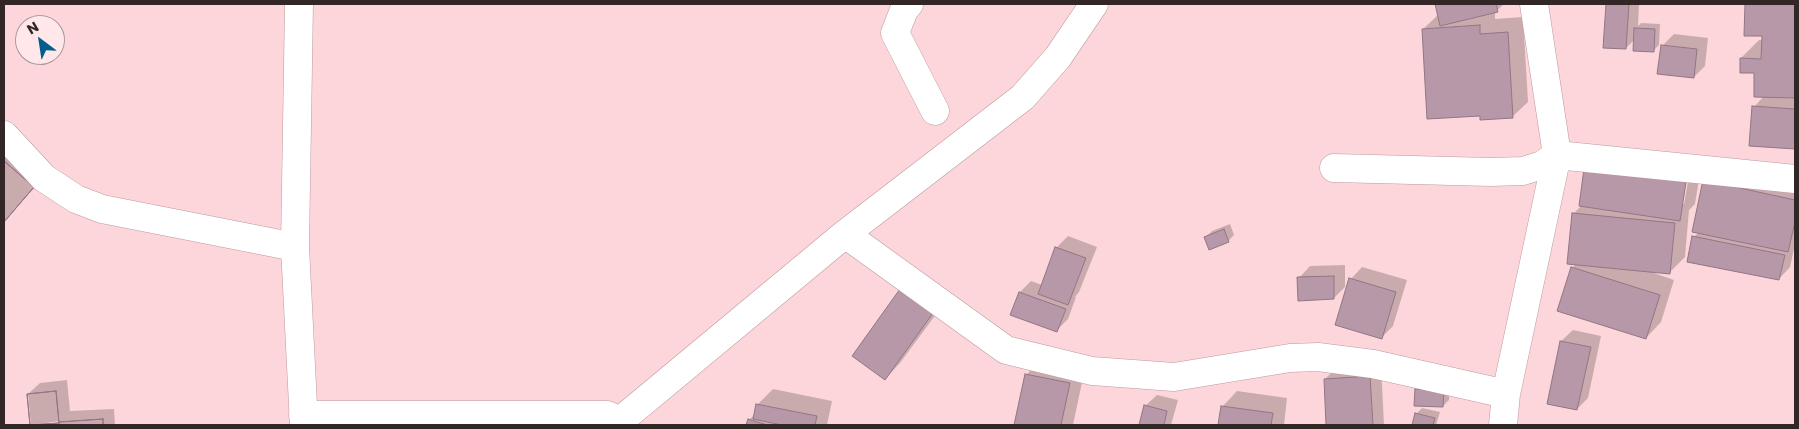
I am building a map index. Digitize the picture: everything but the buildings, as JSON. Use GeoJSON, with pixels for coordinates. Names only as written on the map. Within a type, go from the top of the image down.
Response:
{"type":"FeatureCollection","features":[{"type":"Feature","properties":{"kind":"street"},"geometry":{"type":"LineString","coordinates":[[299,4],[295,248],[303,420],[607,415],[621,423],[845,234],[1022,96],[1058,57],[1094,4]]}},
{"type":"Feature","properties":{"kind":"street"},"geometry":{"type":"LineString","coordinates":[[908,4],[895,33],[935,111]]}},
{"type":"Feature","properties":{"kind":"street"},"geometry":{"type":"LineString","coordinates":[[1503,425],[1506,394],[1557,155],[1534,4]]}},
{"type":"Feature","properties":{"kind":"street"},"geometry":{"type":"LineString","coordinates":[[4,136],[44,178],[76,199],[93,206],[295,248]]}},
{"type":"Feature","properties":{"kind":"street"},"geometry":{"type":"LineString","coordinates":[[1334,168],[1490,172],[1523,171],[1542,165],[1557,155],[1795,179]]}},
{"type":"Feature","properties":{"kind":"street"},"geometry":{"type":"LineString","coordinates":[[845,234],[1006,350],[1092,371],[1174,377],[1290,358],[1318,357],[1373,364],[1506,394]]}}]}
